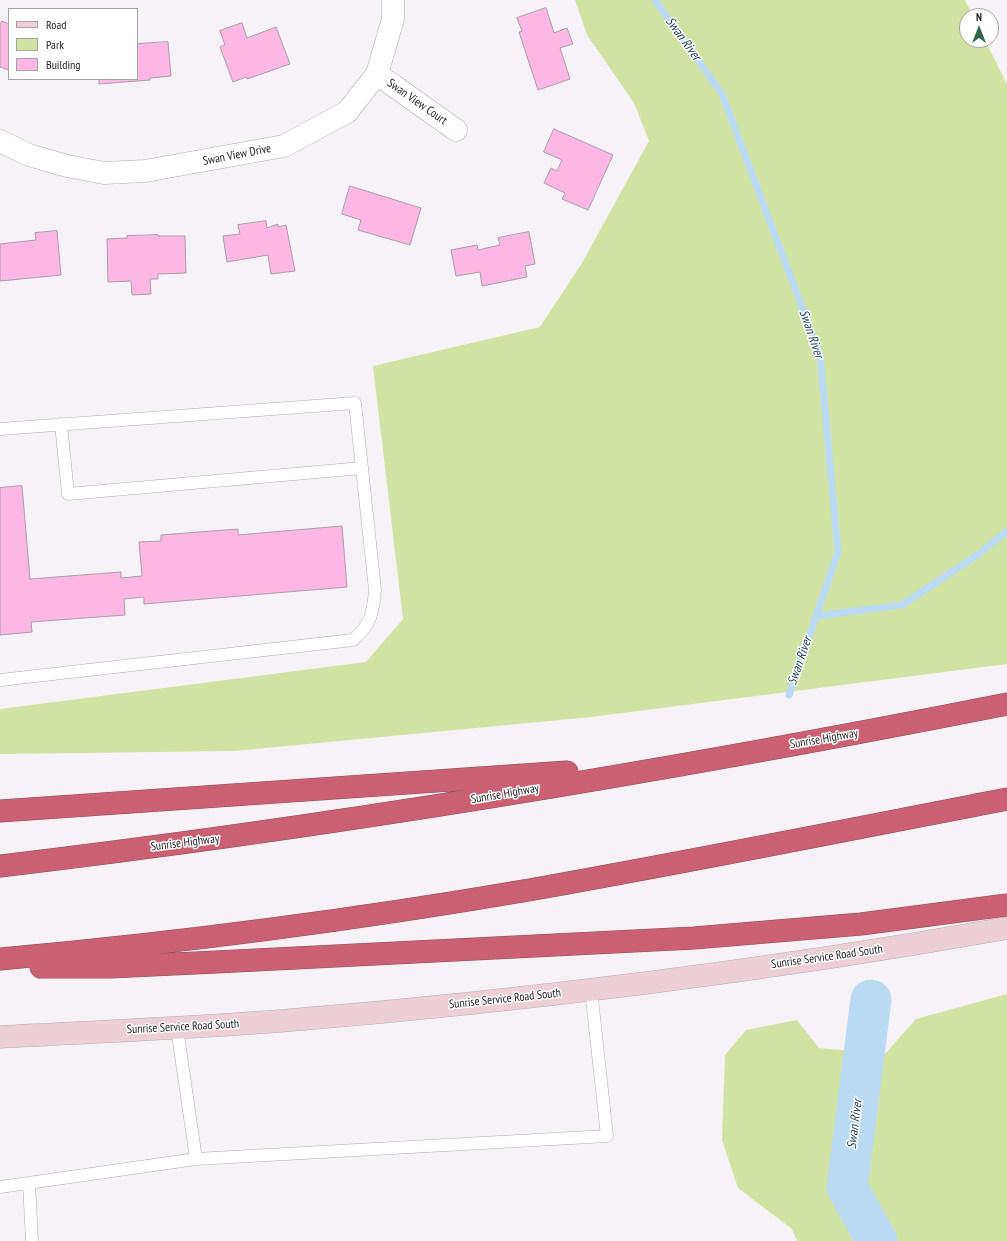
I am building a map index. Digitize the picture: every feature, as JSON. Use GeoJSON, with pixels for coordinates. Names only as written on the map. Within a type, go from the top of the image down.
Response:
{"type":"FeatureCollection","features":[{"type":"Feature","properties":{"kind":"highway","name":"Sunrise Highway"},"geometry":{"type":"LineString","coordinates":[[0,866],[233,837],[396,812],[668,767],[1007,704]]}},
{"type":"Feature","properties":{"kind":"highway"},"geometry":{"type":"LineString","coordinates":[[0,811],[521,774],[668,767]]}},
{"type":"Feature","properties":{"kind":"highway"},"geometry":{"type":"LineString","coordinates":[[0,959],[205,936],[371,915],[530,890],[1007,799]]}},
{"type":"Feature","properties":{"kind":"highway"},"geometry":{"type":"LineString","coordinates":[[0,968],[110,967],[694,938],[861,924],[1007,905]]}},
{"type":"Feature","properties":{"kind":"main road","name":"Sunrise Service Road South"},"geometry":{"type":"LineString","coordinates":[[0,1037],[176,1028],[358,1014],[591,990],[817,960],[1007,928]]}},
{"type":"Feature","properties":{"kind":"street","name":"Swan View Drive"},"geometry":{"type":"LineString","coordinates":[[0,141],[29,155],[67,166],[104,172],[145,171],[193,164],[284,146],[347,112],[377,74],[393,19],[393,0]]}},
{"type":"Feature","properties":{"kind":"street","name":"Swan View Court"},"geometry":{"type":"LineString","coordinates":[[377,74],[456,130]]}},
{"type":"Feature","properties":{"kind":"lane"},"geometry":{"type":"LineString","coordinates":[[0,429],[355,403],[374,597],[370,620],[364,631],[353,640],[0,680]]}},
{"type":"Feature","properties":{"kind":"lane"},"geometry":{"type":"LineString","coordinates":[[62,424],[68,494],[362,468]]}},
{"type":"Feature","properties":{"kind":"lane"},"geometry":{"type":"LineString","coordinates":[[0,1187],[196,1159],[608,1136],[591,990]]}},
{"type":"Feature","properties":{"kind":"lane"},"geometry":{"type":"LineString","coordinates":[[176,1028],[196,1159]]}},
{"type":"Feature","properties":{"kind":"lane"},"geometry":{"type":"LineString","coordinates":[[29,1183],[32,1241]]}},
{"type":"Feature","properties":{"kind":"green space"},"geometry":{"type":"Polygon","coordinates":[[[575,0],[965,0],[969,8],[959,8],[959,48],[989,48],[1007,84],[1007,664],[591,717],[234,751],[0,754],[0,709],[366,662],[403,619],[373,366],[540,327],[582,263],[649,141],[634,103],[587,35],[575,0]]]}},
{"type":"Feature","properties":{"kind":"green space"},"geometry":{"type":"Polygon","coordinates":[[[1007,994],[1007,1241],[797,1241],[792,1229],[738,1188],[722,1140],[725,1055],[746,1030],[797,1020],[819,1048],[885,1054],[916,1019],[1007,994]]]}},
{"type":"Feature","properties":{"kind":"building"},"geometry":{"type":"Polygon","coordinates":[[[546,8],[554,33],[567,28],[573,44],[560,48],[570,79],[538,90],[519,32],[522,31],[517,18],[546,8]]]}},
{"type":"Feature","properties":{"kind":"building"},"geometry":{"type":"Polygon","coordinates":[[[2,21],[8,24],[8,70],[0,67],[0,26],[2,21]]]}},
{"type":"Feature","properties":{"kind":"building"},"geometry":{"type":"Polygon","coordinates":[[[242,23],[247,38],[276,27],[290,64],[247,79],[246,77],[233,82],[220,47],[225,45],[220,31],[242,23]]]}},
{"type":"Feature","properties":{"kind":"building"},"geometry":{"type":"Polygon","coordinates":[[[168,42],[171,76],[150,78],[150,80],[99,84],[99,80],[138,80],[138,44],[168,42]]]}},
{"type":"Feature","properties":{"kind":"building"},"geometry":{"type":"Polygon","coordinates":[[[554,129],[613,155],[588,210],[562,199],[565,193],[544,183],[551,168],[557,171],[562,160],[544,152],[554,129]]]}},
{"type":"Feature","properties":{"kind":"building"},"geometry":{"type":"Polygon","coordinates":[[[350,186],[421,208],[410,245],[358,230],[361,220],[342,214],[350,186]]]}},
{"type":"Feature","properties":{"kind":"building"},"geometry":{"type":"Polygon","coordinates":[[[266,221],[267,228],[278,224],[278,227],[286,225],[295,271],[271,274],[268,255],[227,262],[223,236],[240,234],[238,225],[266,221]]]}},
{"type":"Feature","properties":{"kind":"building"},"geometry":{"type":"Polygon","coordinates":[[[57,231],[61,275],[0,281],[0,244],[36,240],[35,233],[57,231]]]}},
{"type":"Feature","properties":{"kind":"building"},"geometry":{"type":"Polygon","coordinates":[[[529,232],[535,264],[525,266],[527,277],[482,286],[480,272],[456,276],[451,250],[477,245],[478,250],[500,245],[498,238],[529,232]]]}},
{"type":"Feature","properties":{"kind":"building"},"geometry":{"type":"Polygon","coordinates":[[[127,236],[185,236],[186,273],[158,274],[158,279],[150,279],[151,294],[132,295],[131,281],[108,282],[107,239],[127,238],[127,236]]]}},
{"type":"Feature","properties":{"kind":"building"},"geometry":{"type":"Polygon","coordinates":[[[22,486],[30,579],[121,572],[121,578],[142,576],[139,542],[161,541],[161,535],[238,529],[238,535],[342,526],[347,587],[144,604],[144,597],[124,599],[125,615],[31,622],[32,632],[0,635],[0,488],[22,486]]]}},
{"type":"Feature","properties":{"kind":"waterway","name":"Swan River"},"geometry":{"type":"LineString","coordinates":[[655,0],[722,94],[820,355],[838,552],[789,695]]}},
{"type":"Feature","properties":{"kind":"waterway"},"geometry":{"type":"LineString","coordinates":[[816,616],[902,605],[976,556],[1007,531]]}},
{"type":"Feature","properties":{"kind":"waterway","name":"Swan River"},"geometry":{"type":"LineString","coordinates":[[871,1000],[847,1187],[877,1241]]}}]}
